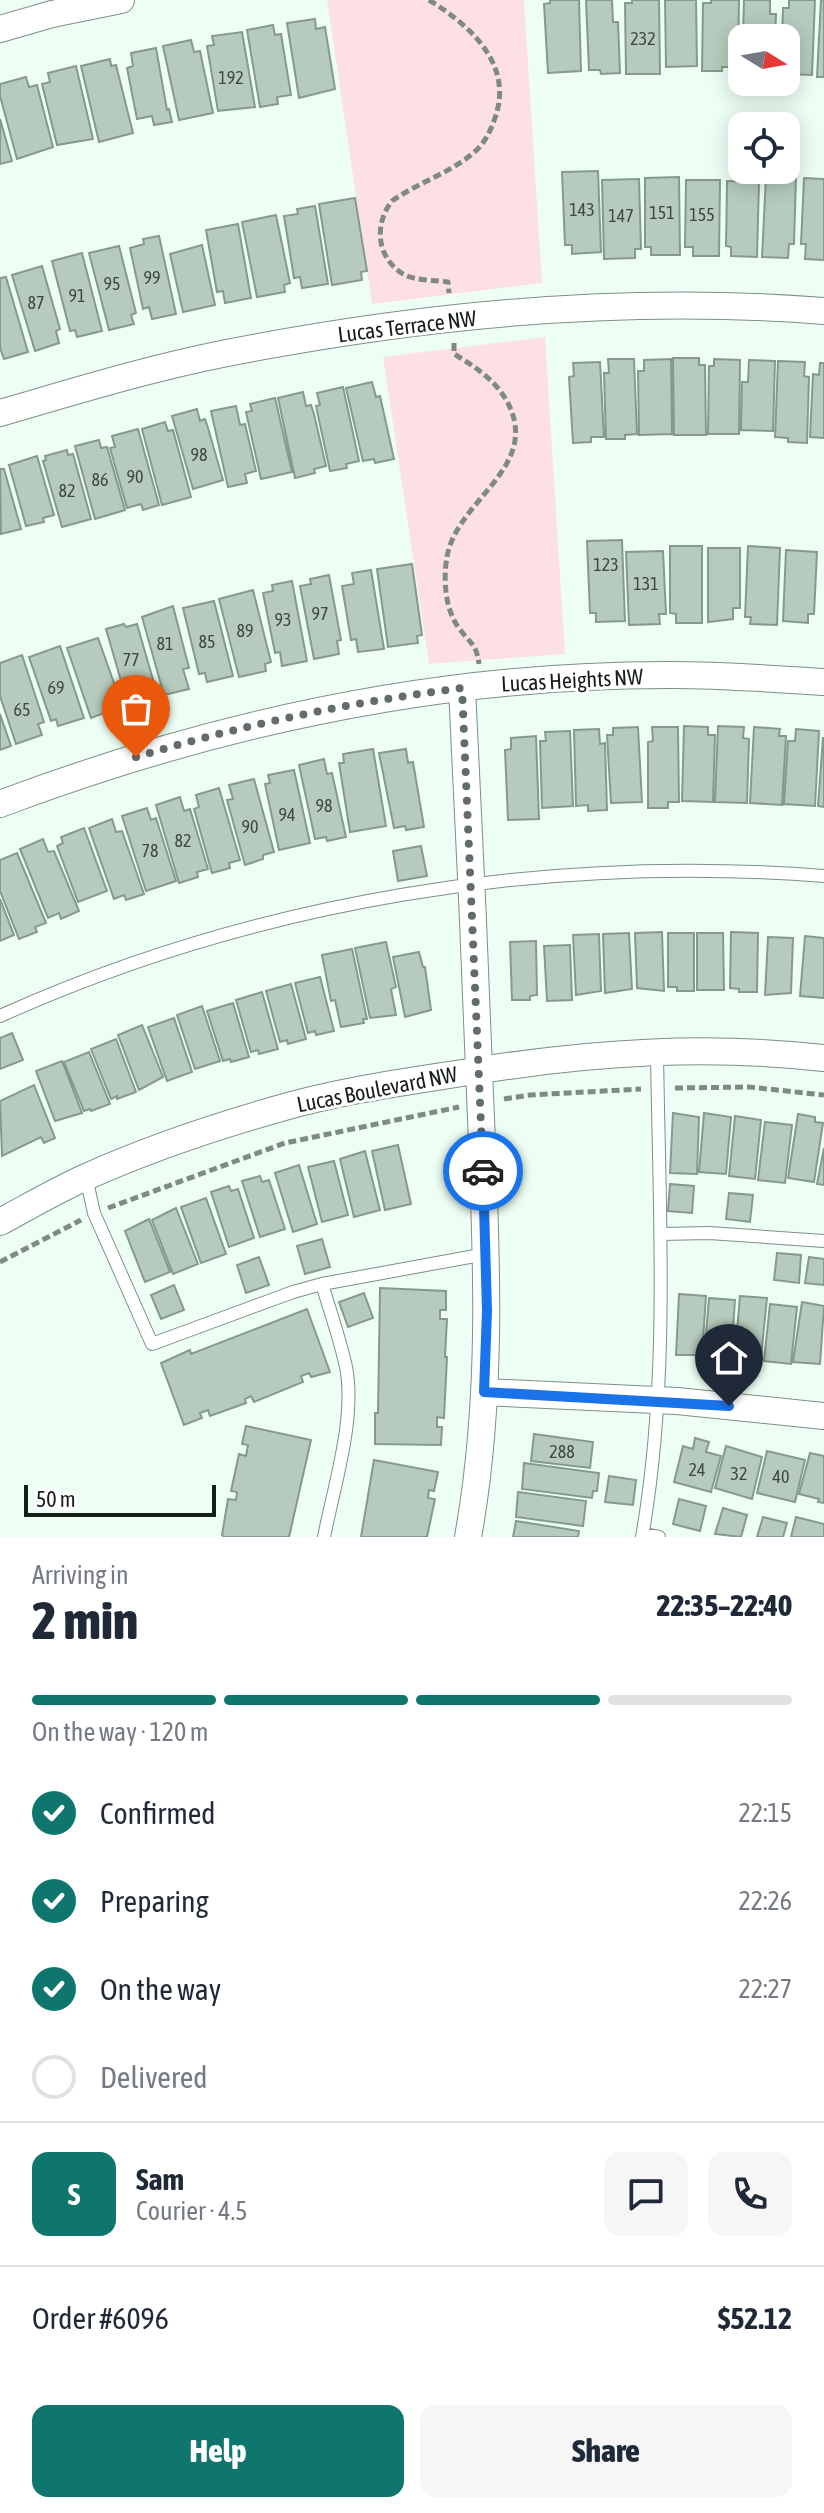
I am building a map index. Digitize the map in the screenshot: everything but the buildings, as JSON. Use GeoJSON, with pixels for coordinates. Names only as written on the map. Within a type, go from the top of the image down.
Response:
{"type":"FeatureCollection","features":[{"type":"Feature","properties":{"kind":"street"},"geometry":{"type":"LineString","coordinates":[[0,29],[52,14],[121,0]]}},
{"type":"Feature","properties":{"kind":"street","name":"Lucas Terrace NW"},"geometry":{"type":"LineString","coordinates":[[0,413],[219,355],[336,334],[442,320],[637,307],[824,311]]}},
{"type":"Feature","properties":{"kind":"street","name":"Lucas Heights NW"},"geometry":{"type":"LineString","coordinates":[[0,804],[87,772],[258,723],[379,700],[514,682],[672,675],[824,682]]}},
{"type":"Feature","properties":{"kind":"street"},"geometry":{"type":"LineString","coordinates":[[462,688],[486,1254],[484,1392],[475,1501],[468,1537]]}},
{"type":"Feature","properties":{"kind":"street","name":"Lucas Boulevard NW"},"geometry":{"type":"LineString","coordinates":[[0,1222],[86,1177],[275,1109],[412,1080],[547,1059],[657,1051],[708,1050],[824,1058]]}},
{"type":"Feature","properties":{"kind":"street"},"geometry":{"type":"LineString","coordinates":[[484,1392],[657,1400],[824,1416]]}},
{"type":"Feature","properties":{"kind":"lane"},"geometry":{"type":"LineString","coordinates":[[0,1016],[152,955],[294,917],[429,891],[525,878],[654,870],[824,876]]}},
{"type":"Feature","properties":{"kind":"lane"},"geometry":{"type":"LineString","coordinates":[[657,1051],[661,1234],[657,1400],[651,1488],[643,1535],[659,1537]]}},
{"type":"Feature","properties":{"kind":"lane"},"geometry":{"type":"LineString","coordinates":[[86,1177],[94,1213],[152,1344],[322,1284],[486,1254]]}},
{"type":"Feature","properties":{"kind":"lane"},"geometry":{"type":"LineString","coordinates":[[661,1234],[725,1234],[824,1241]]}},
{"type":"Feature","properties":{"kind":"lane"},"geometry":{"type":"LineString","coordinates":[[322,1284],[346,1369],[347,1404],[324,1537]]}},
{"type":"Feature","properties":{"kind":"path"},"geometry":{"type":"LineString","coordinates":[[0,1262],[94,1213],[285,1143],[360,1125],[530,1095],[749,1087],[824,1095]]}},
{"type":"Feature","properties":{"kind":"shaded area"},"geometry":{"type":"Polygon","coordinates":[[[327,0],[524,0],[542,283],[372,304],[327,0]]]}},
{"type":"Feature","properties":{"kind":"shaded area"},"geometry":{"type":"Polygon","coordinates":[[[545,337],[565,654],[429,664],[383,357],[545,337]]]}},
{"type":"Feature","properties":{"kind":"way so far"},"geometry":{"type":"LineString","coordinates":[[136,757],[258,723],[462,688],[483,1171]]}},
{"type":"Feature","properties":{"kind":"route"},"geometry":{"type":"LineString","coordinates":[[483,1171],[487,1311],[484,1392],[729,1406]]}}]}
